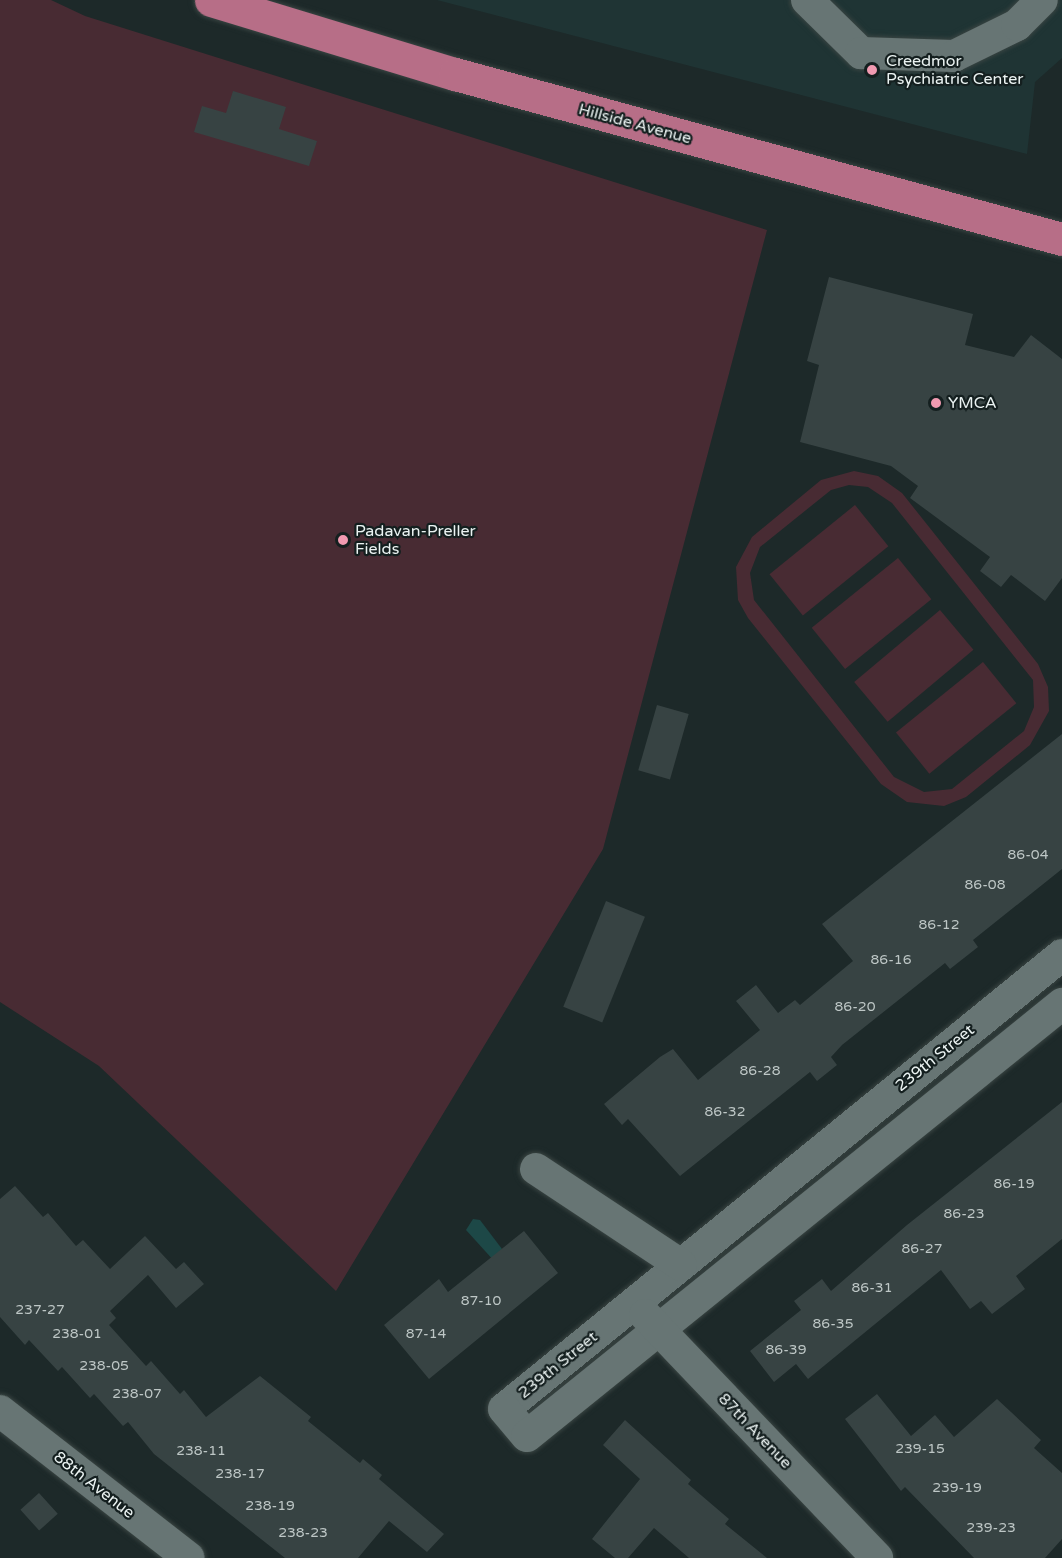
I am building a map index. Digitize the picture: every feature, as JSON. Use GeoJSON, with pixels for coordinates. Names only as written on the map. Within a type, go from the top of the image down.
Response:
{"type":"FeatureCollection","features":[{"type":"Feature","properties":{"kind":"main road","name":"Hillside Avenue"},"geometry":{"type":"LineString","coordinates":[[211,0],[455,74],[1062,239]]}},
{"type":"Feature","properties":{"kind":"street"},"geometry":{"type":"LineString","coordinates":[[807,0],[861,53],[954,56],[1017,25],[1042,0]]}},
{"type":"Feature","properties":{"kind":"street","name":"239th Street"},"geometry":{"type":"LineString","coordinates":[[1062,955],[504,1410],[527,1436],[1062,1004]]}},
{"type":"Feature","properties":{"kind":"street"},"geometry":{"type":"LineString","coordinates":[[536,1169],[681,1265]]}},
{"type":"Feature","properties":{"kind":"street","name":"87th Avenue"},"geometry":{"type":"LineString","coordinates":[[634,1303],[877,1558]]}},
{"type":"Feature","properties":{"kind":"street","name":"88th Avenue"},"geometry":{"type":"LineString","coordinates":[[0,1411],[189,1558]]}},
{"type":"Feature","properties":{"kind":"shaded area","name":"Padavan-Preller Fields"},"geometry":{"type":"Polygon","coordinates":[[[0,0],[51,0],[85,16],[767,230],[603,849],[336,1291],[99,1066],[0,1002],[0,0]]]}},
{"type":"Feature","properties":{"kind":"shaded area","name":"Creedmor Psychiatric Center"},"geometry":{"type":"Polygon","coordinates":[[[437,0],[1062,0],[1062,58],[1035,82],[1027,154],[437,0]]]}},
{"type":"Feature","properties":{"kind":"shaded area"},"geometry":{"type":"Polygon","coordinates":[[[854,471],[878,476],[902,493],[1038,664],[1048,687],[1049,711],[1030,745],[966,797],[944,806],[907,802],[881,784],[748,618],[738,600],[736,567],[752,537],[821,480],[854,471]],[[849,485],[831,490],[760,547],[750,573],[754,600],[894,777],[924,792],[952,789],[1024,731],[1034,707],[1033,680],[892,503],[868,487],[849,485]]]}},
{"type":"Feature","properties":{"kind":"shaded area"},"geometry":{"type":"Polygon","coordinates":[[[855,505],[888,546],[803,615],[770,574],[855,505]]]}},
{"type":"Feature","properties":{"kind":"shaded area"},"geometry":{"type":"Polygon","coordinates":[[[898,558],[931,599],[845,669],[812,628],[898,558]]]}},
{"type":"Feature","properties":{"kind":"shaded area"},"geometry":{"type":"Polygon","coordinates":[[[940,610],[973,650],[888,722],[854,682],[940,610]]]}},
{"type":"Feature","properties":{"kind":"shaded area"},"geometry":{"type":"Polygon","coordinates":[[[983,662],[1016,703],[929,774],[896,732],[983,662]]]}},
{"type":"Feature","properties":{"kind":"water"},"geometry":{"type":"Polygon","coordinates":[[[473,1219],[480,1220],[502,1249],[495,1262],[466,1230],[473,1219]]]}},
{"type":"Feature","properties":{"kind":"building"},"geometry":{"type":"Polygon","coordinates":[[[233,91],[286,107],[279,129],[317,141],[309,166],[194,132],[202,106],[226,113],[233,91]]]}},
{"type":"Feature","properties":{"kind":"building","name":"YMCA"},"geometry":{"type":"Polygon","coordinates":[[[829,277],[973,314],[965,345],[1014,357],[1031,335],[1062,359],[1062,578],[1045,601],[1011,575],[1001,587],[980,571],[990,557],[910,498],[918,486],[891,466],[800,442],[819,365],[807,361],[829,277]]]}},
{"type":"Feature","properties":{"kind":"building"},"geometry":{"type":"Polygon","coordinates":[[[657,705],[689,714],[670,779],[638,770],[657,705]]]}},
{"type":"Feature","properties":{"kind":"building"},"geometry":{"type":"Polygon","coordinates":[[[1062,734],[1062,869],[973,940],[978,947],[950,969],[945,963],[842,1045],[831,1057],[837,1065],[817,1081],[810,1072],[680,1176],[628,1119],[622,1125],[604,1104],[660,1057],[673,1049],[698,1080],[760,1030],[736,1001],[756,985],[778,1013],[795,1000],[800,1005],[853,961],[822,924],[1062,734]]]}},
{"type":"Feature","properties":{"kind":"building"},"geometry":{"type":"Polygon","coordinates":[[[606,901],[645,917],[602,1022],[563,1007],[606,901]]]}},
{"type":"Feature","properties":{"kind":"building"},"geometry":{"type":"Polygon","coordinates":[[[1062,1102],[1062,1239],[1016,1276],[1025,1289],[992,1314],[981,1301],[970,1309],[941,1270],[808,1379],[796,1364],[774,1382],[750,1351],[801,1310],[794,1301],[822,1279],[831,1291],[907,1225],[1062,1102]]]}},
{"type":"Feature","properties":{"kind":"building"},"geometry":{"type":"Polygon","coordinates":[[[15,1186],[43,1217],[48,1213],[76,1246],[83,1240],[110,1269],[145,1236],[176,1269],[184,1262],[204,1284],[176,1308],[148,1275],[110,1311],[116,1318],[109,1325],[146,1366],[151,1361],[180,1394],[184,1390],[206,1417],[260,1376],[311,1417],[308,1421],[360,1463],[363,1459],[382,1475],[379,1479],[444,1534],[427,1552],[389,1521],[358,1558],[285,1558],[154,1454],[128,1422],[123,1426],[94,1394],[90,1398],[62,1367],[58,1371],[29,1340],[25,1345],[0,1317],[0,1199],[15,1186]]]}},
{"type":"Feature","properties":{"kind":"building"},"geometry":{"type":"Polygon","coordinates":[[[524,1231],[558,1273],[429,1379],[384,1325],[439,1279],[448,1292],[524,1231]]]}},
{"type":"Feature","properties":{"kind":"building"},"geometry":{"type":"Polygon","coordinates":[[[877,1394],[911,1436],[935,1415],[954,1437],[997,1399],[1041,1440],[1034,1448],[1062,1473],[1062,1539],[1045,1558],[974,1558],[905,1487],[901,1491],[845,1419],[877,1394]]]}},
{"type":"Feature","properties":{"kind":"building"},"geometry":{"type":"Polygon","coordinates":[[[625,1420],[691,1480],[688,1484],[729,1519],[725,1524],[767,1558],[689,1558],[654,1528],[628,1558],[615,1558],[592,1539],[640,1479],[603,1445],[625,1420]]]}},
{"type":"Feature","properties":{"kind":"building"},"geometry":{"type":"Polygon","coordinates":[[[39,1493],[58,1514],[39,1531],[20,1510],[39,1493]]]}},
{"type":"Feature","properties":{"kind":"place","name":"Creedmor Psychiatric Center"},"geometry":{"type":"Point","coordinates":[872,70]}},
{"type":"Feature","properties":{"kind":"place","name":"YMCA"},"geometry":{"type":"Point","coordinates":[936,403]}},
{"type":"Feature","properties":{"kind":"place","name":"Padavan-Preller Fields"},"geometry":{"type":"Point","coordinates":[343,540]}}]}
